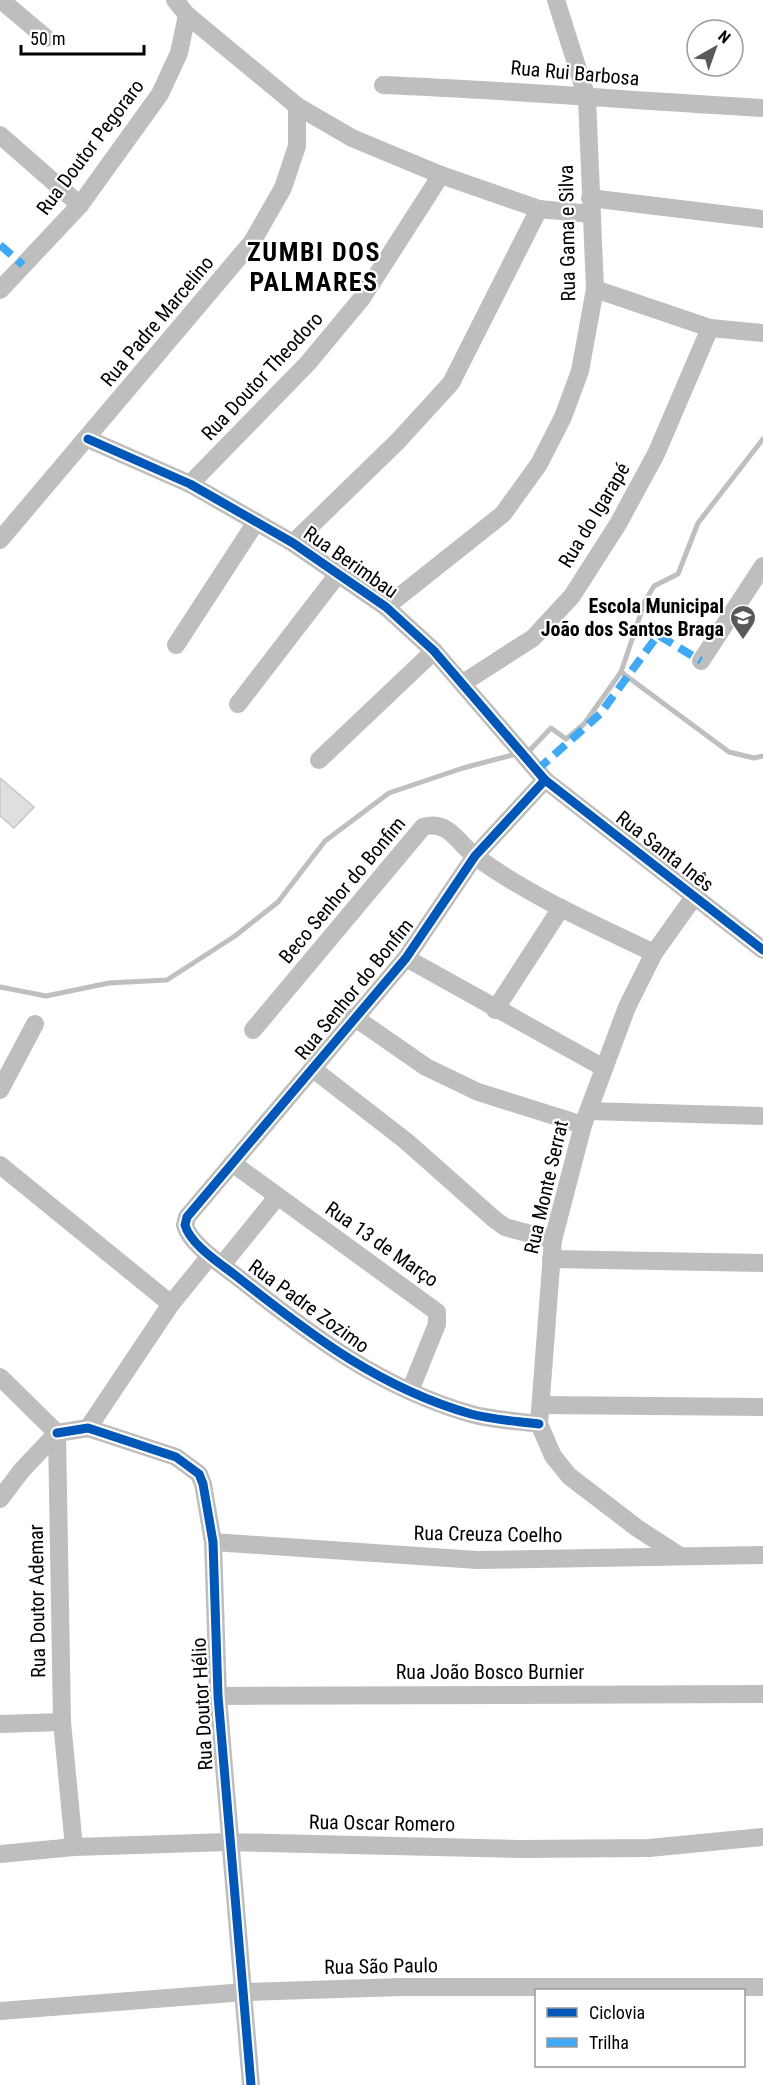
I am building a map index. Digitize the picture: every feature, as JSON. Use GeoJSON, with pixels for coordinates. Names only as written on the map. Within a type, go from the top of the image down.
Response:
{"type":"FeatureCollection","features":[{"type":"Feature","properties":{"kind":"street"},"geometry":{"type":"LineString","coordinates":[[1,0],[46,38]]}},
{"type":"Feature","properties":{"kind":"street"},"geometry":{"type":"LineString","coordinates":[[175,0],[187,15],[297,106],[352,138],[441,175],[538,209],[591,206],[763,219]]}},
{"type":"Feature","properties":{"kind":"street","name":"Rua Gama e Silva"},"geometry":{"type":"LineString","coordinates":[[386,607],[503,514],[539,464],[563,417],[580,371],[595,289],[586,98],[556,0]]}},
{"type":"Feature","properties":{"kind":"street","name":"Rua Doutor Pegoraro"},"geometry":{"type":"LineString","coordinates":[[0,290],[80,205],[160,94],[179,54],[187,15]]}},
{"type":"Feature","properties":{"kind":"street","name":"Rua Rui Barbosa"},"geometry":{"type":"LineString","coordinates":[[383,85],[517,90],[586,98],[763,108]]}},
{"type":"Feature","properties":{"kind":"street","name":"Rua Padre Marcelino"},"geometry":{"type":"LineString","coordinates":[[1,538],[88,439],[252,242],[283,188],[297,146],[297,106]]}},
{"type":"Feature","properties":{"kind":"street"},"geometry":{"type":"LineString","coordinates":[[0,135],[80,205]]}},
{"type":"Feature","properties":{"kind":"street","name":"Rua Doutor Theodoro"},"geometry":{"type":"LineString","coordinates":[[190,484],[309,363],[362,298],[441,175]]}},
{"type":"Feature","properties":{"kind":"street"},"geometry":{"type":"LineString","coordinates":[[293,543],[398,441],[451,383],[538,209]]}},
{"type":"Feature","properties":{"kind":"street"},"geometry":{"type":"LineString","coordinates":[[595,289],[710,328],[763,333]]}},
{"type":"Feature","properties":{"kind":"street","name":"Rua do Igarapé"},"geometry":{"type":"LineString","coordinates":[[463,683],[533,638],[572,596],[618,524],[656,454],[710,328]]}},
{"type":"Feature","properties":{"kind":"street","name":"Rua Berimbau"},"geometry":{"type":"LineString","coordinates":[[88,439],[190,484],[293,543],[386,607],[434,651],[545,780]]}},
{"type":"Feature","properties":{"kind":"street"},"geometry":{"type":"LineString","coordinates":[[176,645],[256,522]]}},
{"type":"Feature","properties":{"kind":"street"},"geometry":{"type":"LineString","coordinates":[[701,661],[763,566]]}},
{"type":"Feature","properties":{"kind":"street"},"geometry":{"type":"LineString","coordinates":[[238,704],[338,574]]}},
{"type":"Feature","properties":{"kind":"street"},"geometry":{"type":"LineString","coordinates":[[319,760],[434,651]]}},
{"type":"Feature","properties":{"kind":"street","name":"Rua Senhor do Bonfim"},"geometry":{"type":"LineString","coordinates":[[187,1217],[406,958],[475,856],[545,780]]}},
{"type":"Feature","properties":{"kind":"street","name":"Rua Santa Inês"},"geometry":{"type":"LineString","coordinates":[[545,780],[763,950]]}},
{"type":"Feature","properties":{"kind":"street","name":"Beco Senhor do Bonfim"},"geometry":{"type":"LineString","coordinates":[[253,1030],[423,827],[437,824],[443,827],[475,856]]}},
{"type":"Feature","properties":{"kind":"street"},"geometry":{"type":"LineString","coordinates":[[475,856],[561,908],[654,953]]}},
{"type":"Feature","properties":{"kind":"street","name":"Rua Monte Serrat"},"geometry":{"type":"LineString","coordinates":[[680,1556],[599,1500],[569,1476],[553,1456],[539,1424],[552,1250],[585,1118],[627,1007],[654,953],[694,897]]}},
{"type":"Feature","properties":{"kind":"street"},"geometry":{"type":"LineString","coordinates":[[495,1010],[561,908]]}},
{"type":"Feature","properties":{"kind":"street"},"geometry":{"type":"LineString","coordinates":[[406,958],[495,1010],[604,1068]]}},
{"type":"Feature","properties":{"kind":"street"},"geometry":{"type":"LineString","coordinates":[[354,1017],[426,1067],[478,1092],[585,1118],[763,1116]]}},
{"type":"Feature","properties":{"kind":"street"},"geometry":{"type":"LineString","coordinates":[[0,1090],[35,1024]]}},
{"type":"Feature","properties":{"kind":"street"},"geometry":{"type":"LineString","coordinates":[[313,1069],[406,1141],[494,1220],[552,1250],[763,1263]]}},
{"type":"Feature","properties":{"kind":"street","name":"Rua 13 de Março"},"geometry":{"type":"LineString","coordinates":[[232,1163],[437,1312],[437,1324],[410,1391]]}},
{"type":"Feature","properties":{"kind":"street"},"geometry":{"type":"LineString","coordinates":[[0,1165],[171,1304]]}},
{"type":"Feature","properties":{"kind":"street"},"geometry":{"type":"LineString","coordinates":[[88,1428],[171,1304],[277,1197]]}},
{"type":"Feature","properties":{"kind":"street","name":"Rua Padre Zozimo"},"geometry":{"type":"LineString","coordinates":[[187,1217],[185,1229],[216,1261],[340,1356],[410,1391],[474,1415],[539,1424]]}},
{"type":"Feature","properties":{"kind":"street"},"geometry":{"type":"LineString","coordinates":[[0,1377],[57,1434],[22,1470],[0,1498]]}},
{"type":"Feature","properties":{"kind":"street"},"geometry":{"type":"LineString","coordinates":[[541,1405],[763,1407]]}},
{"type":"Feature","properties":{"kind":"street","name":"Rua Doutor Hélio"},"geometry":{"type":"LineString","coordinates":[[57,1434],[88,1428],[176,1456],[199,1474],[203,1484],[213,1542],[218,1696],[228,1842],[245,1992],[251,2085]]}},
{"type":"Feature","properties":{"kind":"street","name":"Rua Doutor Ademar"},"geometry":{"type":"LineString","coordinates":[[57,1434],[62,1722],[74,1847]]}},
{"type":"Feature","properties":{"kind":"street","name":"Rua Creuza Coelho"},"geometry":{"type":"LineString","coordinates":[[213,1542],[477,1560],[763,1555]]}},
{"type":"Feature","properties":{"kind":"street","name":"Rua João Bosco Burnier"},"geometry":{"type":"LineString","coordinates":[[218,1696],[763,1694]]}},
{"type":"Feature","properties":{"kind":"street"},"geometry":{"type":"LineString","coordinates":[[0,1724],[62,1722]]}},
{"type":"Feature","properties":{"kind":"street","name":"Rua Oscar Romero"},"geometry":{"type":"LineString","coordinates":[[0,1854],[74,1847],[228,1842],[531,1849],[649,1848],[763,1837]]}},
{"type":"Feature","properties":{"kind":"street","name":"Rua São Paulo"},"geometry":{"type":"LineString","coordinates":[[0,2011],[245,1992],[413,1987],[763,1987]]}},
{"type":"Feature","properties":{"kind":"building"},"geometry":{"type":"Polygon","coordinates":[[[0,778],[34,807],[14,828],[0,816],[0,778]]]}},
{"type":"Feature","properties":{"kind":"waterway"},"geometry":{"type":"LineString","coordinates":[[525,752],[530,750],[551,728],[566,739],[584,724],[621,672],[645,601],[654,586],[678,574],[698,523],[763,439]]}},
{"type":"Feature","properties":{"kind":"waterway"},"geometry":{"type":"LineString","coordinates":[[621,672],[729,752],[754,758],[763,756]]}},
{"type":"Feature","properties":{"kind":"waterway"},"geometry":{"type":"LineString","coordinates":[[0,987],[46,996],[109,983],[167,980],[235,936],[278,902],[325,841],[389,793],[463,768],[516,754]]}},
{"type":"Feature","properties":{"kind":"marked path"},"geometry":{"type":"LineString","coordinates":[[0,245],[23,265]]}},
{"type":"Feature","properties":{"kind":"marked path"},"geometry":{"type":"LineString","coordinates":[[537,770],[600,714],[658,635],[701,661]]}},
{"type":"Feature","properties":{"kind":"cycle path"},"geometry":{"type":"LineString","coordinates":[[88,439],[190,484],[293,543],[386,607],[434,651],[545,780],[763,950]]}},
{"type":"Feature","properties":{"kind":"cycle path"},"geometry":{"type":"LineString","coordinates":[[539,1424],[471,1414],[438,1403],[377,1375],[321,1340],[217,1261],[193,1240],[185,1225],[187,1217],[406,958],[475,856],[545,780]]}},
{"type":"Feature","properties":{"kind":"cycle path"},"geometry":{"type":"LineString","coordinates":[[57,1433],[88,1428],[176,1457],[199,1474],[203,1484],[213,1542],[218,1696],[251,2085]]}},
{"type":"Feature","properties":{"kind":"place","name":"Escola Municipal João dos Santos Braga"},"geometry":{"type":"Point","coordinates":[743,641]}},
{"type":"Feature","properties":{"kind":"district","name":"ZUMBI DOS PALMARES"},"geometry":{"type":"Point","coordinates":[314,267]}}]}
